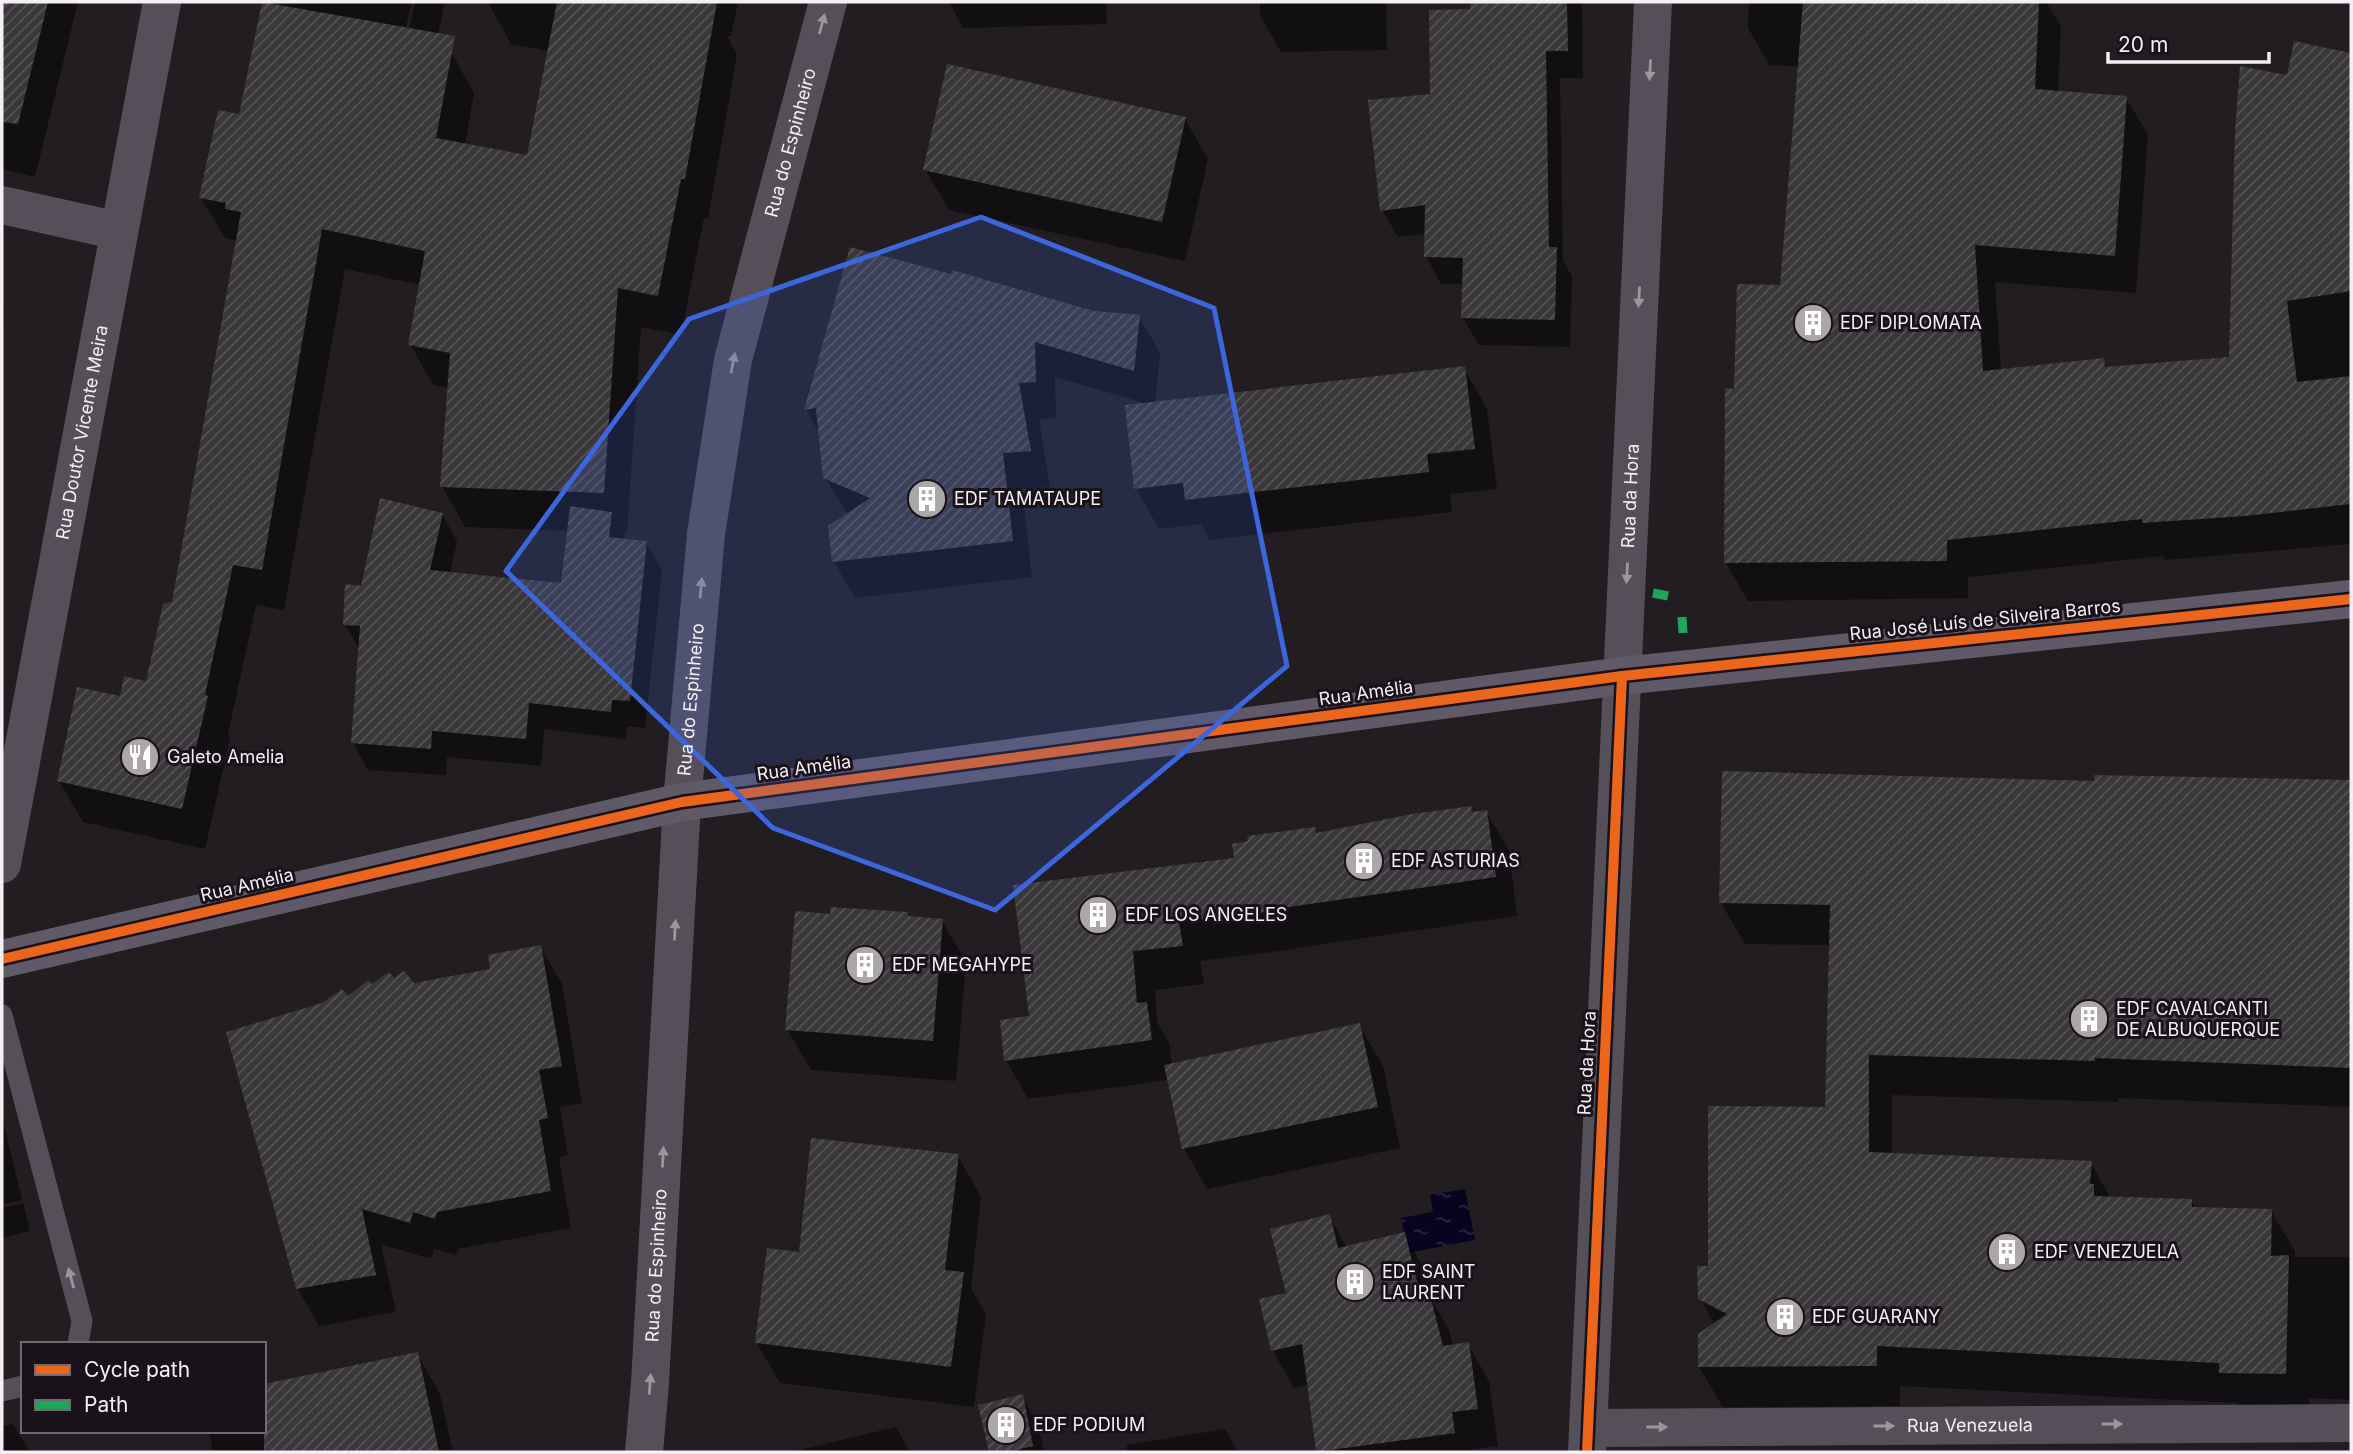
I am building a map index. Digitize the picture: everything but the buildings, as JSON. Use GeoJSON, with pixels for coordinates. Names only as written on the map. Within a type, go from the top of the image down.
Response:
{"type":"FeatureCollection","features":[{"type":"Feature","properties":{"kind":"main road","name":"Rua José Luís de Silveira Barros"},"geometry":{"type":"LineString","coordinates":[[1622,676],[2351,599]]}},
{"type":"Feature","properties":{"kind":"main road","name":"Rua Amélia"},"geometry":{"type":"LineString","coordinates":[[2,959],[682,802],[1622,676]]}},
{"type":"Feature","properties":{"kind":"street","name":"Rua Doutor Vicente Meira"},"geometry":{"type":"LineString","coordinates":[[2,864],[162,2]]}},
{"type":"Feature","properties":{"kind":"street","name":"Rua do Espinheiro"},"geometry":{"type":"LineString","coordinates":[[644,1452],[651,1369],[682,802],[706,534],[733,360],[828,2]]}},
{"type":"Feature","properties":{"kind":"street","name":"Rua da Hora"},"geometry":{"type":"LineString","coordinates":[[1588,1440],[1653,2]]}},
{"type":"Feature","properties":{"kind":"street"},"geometry":{"type":"LineString","coordinates":[[2,205],[119,231]]}},
{"type":"Feature","properties":{"kind":"street","name":"Rua Venezuela"},"geometry":{"type":"LineString","coordinates":[[1588,1440],[2351,1423]]}},
{"type":"Feature","properties":{"kind":"lane"},"geometry":{"type":"LineString","coordinates":[[2,1015],[82,1321],[78,1342]]}},
{"type":"Feature","properties":{"kind":"lane"},"geometry":{"type":"LineString","coordinates":[[2,1391],[21,1386]]}},
{"type":"Feature","properties":{"kind":"highlighted area"},"geometry":{"type":"Polygon","coordinates":[[[981,217],[1214,308],[1287,666],[995,910],[773,828],[506,571],[689,319],[981,217]]]}},
{"type":"Feature","properties":{"kind":"water"},"geometry":{"type":"Polygon","coordinates":[[[1465,1189],[1475,1240],[1408,1253],[1401,1218],[1433,1212],[1430,1195],[1465,1189]]]}},
{"type":"Feature","properties":{"kind":"marked path"},"geometry":{"type":"LineString","coordinates":[[1653,593],[1668,596]]}},
{"type":"Feature","properties":{"kind":"marked path"},"geometry":{"type":"LineString","coordinates":[[1682,617],[1683,633]]}},
{"type":"Feature","properties":{"kind":"cycle path"},"geometry":{"type":"LineString","coordinates":[[2,959],[682,802],[1622,676],[2351,599]]}},
{"type":"Feature","properties":{"kind":"cycle path"},"geometry":{"type":"LineString","coordinates":[[1587,1452],[1622,676]]}},
{"type":"Feature","properties":{"kind":"place","name":"EDF DIPLOMATA"},"geometry":{"type":"Point","coordinates":[1813,323]}},
{"type":"Feature","properties":{"kind":"place","name":"EDF TAMATAUPE"},"geometry":{"type":"Point","coordinates":[927,499]}},
{"type":"Feature","properties":{"kind":"place","name":"Galeto Amelia"},"geometry":{"type":"Point","coordinates":[140,757]}},
{"type":"Feature","properties":{"kind":"place","name":"EDF ASTURIAS"},"geometry":{"type":"Point","coordinates":[1364,861]}},
{"type":"Feature","properties":{"kind":"place","name":"EDF LOS ANGELES"},"geometry":{"type":"Point","coordinates":[1098,915]}},
{"type":"Feature","properties":{"kind":"place","name":"EDF MEGAHYPE"},"geometry":{"type":"Point","coordinates":[865,965]}},
{"type":"Feature","properties":{"kind":"place","name":"EDF CAVALCANTI DE ALBUQUERQUE"},"geometry":{"type":"Point","coordinates":[2089,1019]}},
{"type":"Feature","properties":{"kind":"place","name":"EDF VENEZUELA"},"geometry":{"type":"Point","coordinates":[2007,1252]}},
{"type":"Feature","properties":{"kind":"place","name":"EDF SAINT LAURENT"},"geometry":{"type":"Point","coordinates":[1355,1282]}},
{"type":"Feature","properties":{"kind":"place","name":"EDF GUARANY"},"geometry":{"type":"Point","coordinates":[1785,1317]}},
{"type":"Feature","properties":{"kind":"place","name":"EDF PODIUM"},"geometry":{"type":"Point","coordinates":[1006,1425]}}]}
